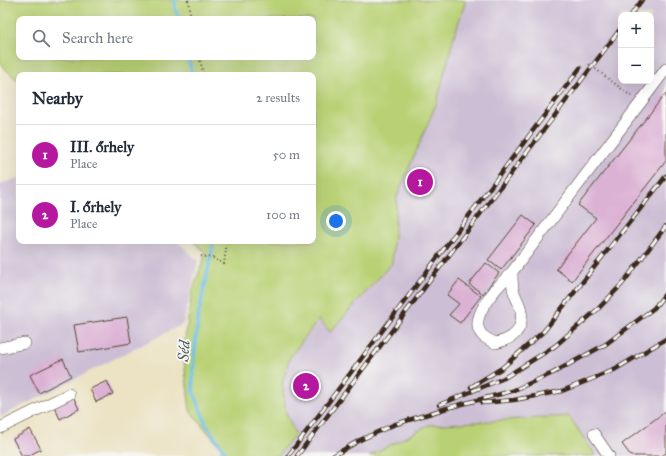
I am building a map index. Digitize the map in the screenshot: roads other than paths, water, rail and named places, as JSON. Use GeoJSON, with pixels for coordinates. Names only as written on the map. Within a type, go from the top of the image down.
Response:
{"type":"FeatureCollection","features":[{"type":"Feature","properties":{"kind":"lane"},"geometry":{"type":"LineString","coordinates":[[512,272],[512,286],[521,310],[521,326],[516,333],[503,341],[495,343],[482,335],[477,328],[479,314],[495,290],[512,272],[666,69]]}},
{"type":"Feature","properties":{"kind":"lane"},"geometry":{"type":"LineString","coordinates":[[0,348],[25,343]]}},
{"type":"Feature","properties":{"kind":"lane"},"geometry":{"type":"LineString","coordinates":[[0,428],[69,394]]}},
{"type":"Feature","properties":{"kind":"lane"},"geometry":{"type":"LineString","coordinates":[[594,434],[610,456]]}},
{"type":"Feature","properties":{"kind":"waterway","name":"Séd"},"geometry":{"type":"LineString","coordinates":[[175,0],[175,9],[178,16]]}},
{"type":"Feature","properties":{"kind":"waterway","name":"Séd"},"geometry":{"type":"LineString","coordinates":[[189,60],[191,72]]}},
{"type":"Feature","properties":{"kind":"waterway","name":"Séd"},"geometry":{"type":"LineString","coordinates":[[213,244],[198,317],[193,370],[193,390],[206,424],[228,456]]}},
{"type":"Feature","properties":{"kind":"railway"},"geometry":{"type":"LineString","coordinates":[[633,12],[642,0]]}},
{"type":"Feature","properties":{"kind":"railway"},"geometry":{"type":"LineString","coordinates":[[297,456],[618,32]]}},
{"type":"Feature","properties":{"kind":"railway"},"geometry":{"type":"LineString","coordinates":[[288,456],[580,68]]}},
{"type":"Feature","properties":{"kind":"railway"},"geometry":{"type":"LineString","coordinates":[[471,387],[502,368],[544,331],[666,176]]}},
{"type":"Feature","properties":{"kind":"railway"},"geometry":{"type":"LineString","coordinates":[[439,405],[504,378],[555,346],[598,309],[623,283],[666,226]]}},
{"type":"Feature","properties":{"kind":"railway"},"geometry":{"type":"LineString","coordinates":[[333,456],[360,440],[393,425],[447,408],[512,391],[553,373],[606,344],[654,308],[666,293]]}},
{"type":"Feature","properties":{"kind":"railway"},"geometry":{"type":"LineString","coordinates":[[482,403],[514,400],[562,391],[614,370],[666,339]]}},
{"type":"Feature","properties":{"kind":"place","name":"III. őrhely"},"geometry":{"type":"Point","coordinates":[420,182]}},
{"type":"Feature","properties":{"kind":"place","name":"I. őrhely"},"geometry":{"type":"Point","coordinates":[306,386]}}]}
